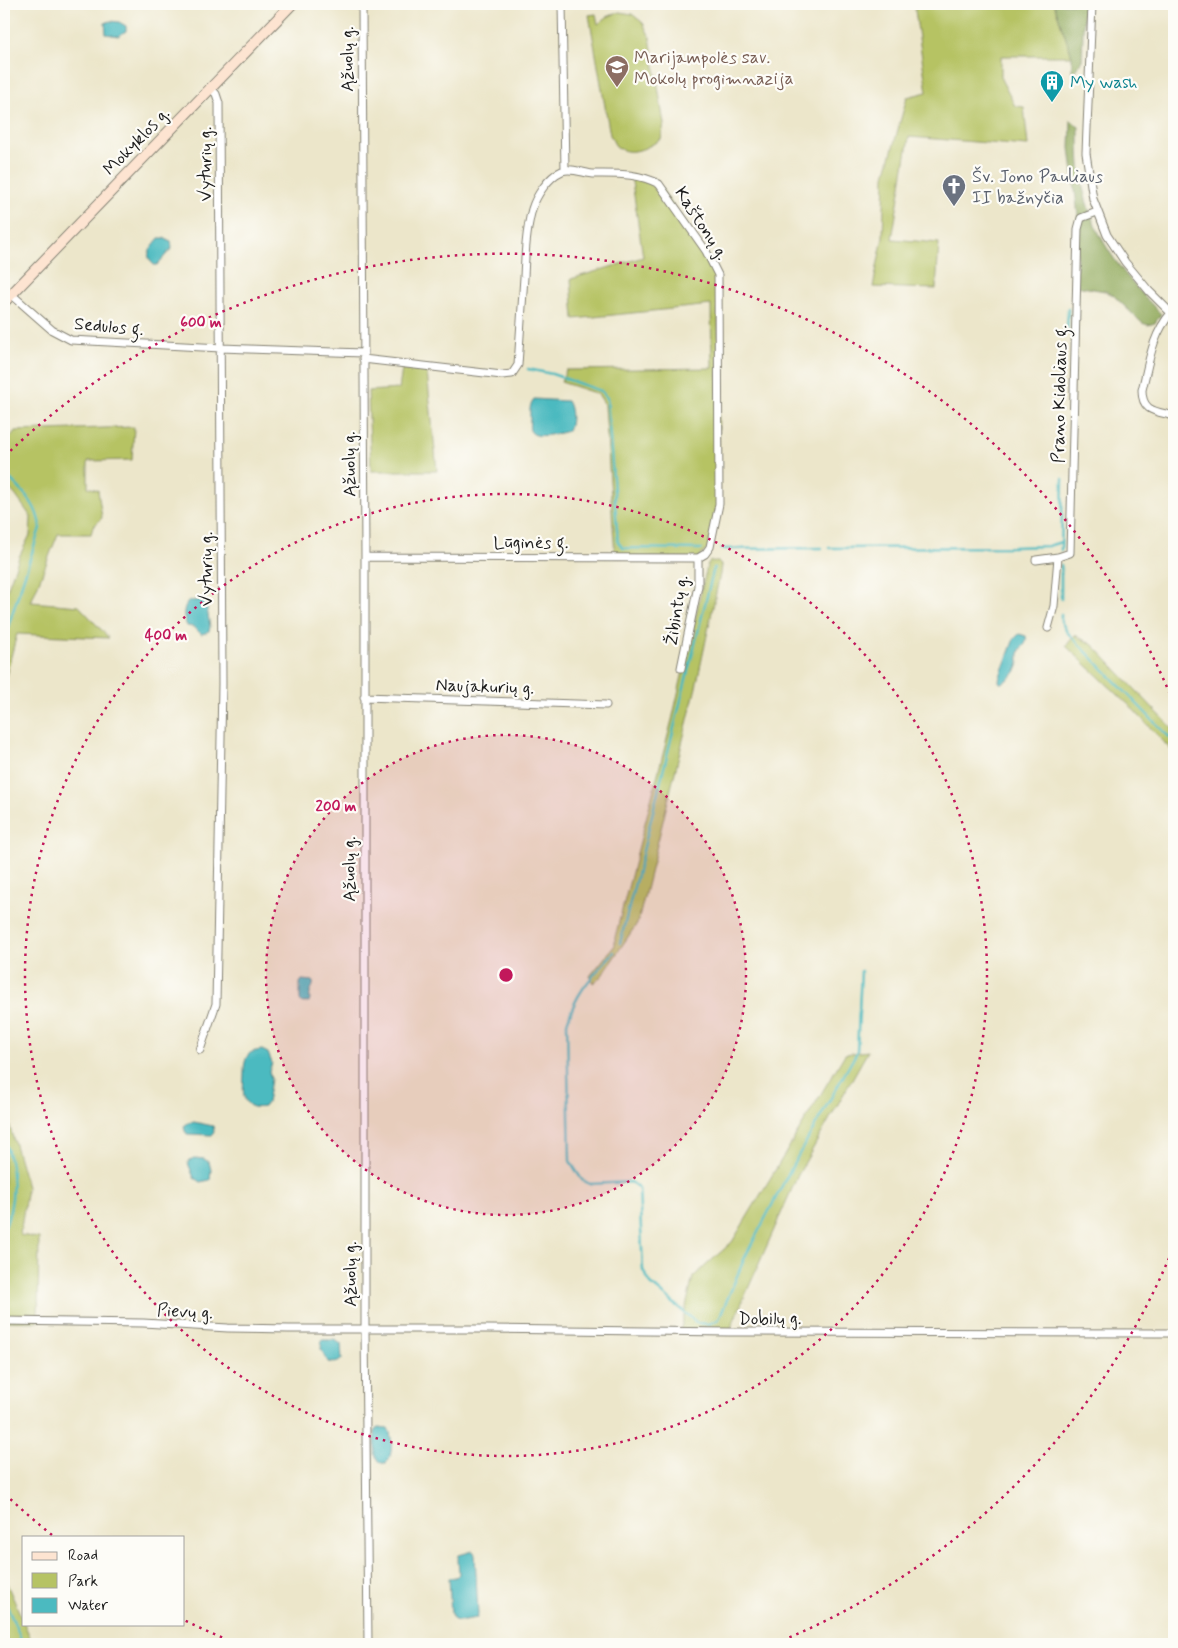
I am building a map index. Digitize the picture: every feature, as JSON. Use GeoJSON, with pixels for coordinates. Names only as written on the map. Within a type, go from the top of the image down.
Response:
{"type":"FeatureCollection","features":[{"type":"Feature","properties":{"kind":"main road","name":"Mokyklos g."},"geometry":{"type":"LineString","coordinates":[[6,299],[292,4]]}},
{"type":"Feature","properties":{"kind":"street","name":"Ąžuolų g."},"geometry":{"type":"LineString","coordinates":[[362,4],[365,557],[365,1328],[368,1644]]}},
{"type":"Feature","properties":{"kind":"street"},"geometry":{"type":"LineString","coordinates":[[363,356],[502,375],[512,374],[518,365],[526,251],[532,210],[542,189],[560,171],[565,170],[562,4]]}},
{"type":"Feature","properties":{"kind":"street"},"geometry":{"type":"LineString","coordinates":[[1092,4],[1086,153],[1090,183],[1097,212],[1107,235],[1124,262],[1172,314],[1160,327],[1156,335],[1142,390],[1142,397],[1144,404],[1151,410],[1174,416]]}},
{"type":"Feature","properties":{"kind":"street","name":"Vyturių g."},"geometry":{"type":"LineString","coordinates":[[200,1050],[216,1004],[222,684],[219,103],[216,94],[210,87]]}},
{"type":"Feature","properties":{"kind":"street","name":"Kaštonų g."},"geometry":{"type":"LineString","coordinates":[[565,170],[587,174],[630,175],[649,179],[659,184],[706,251],[718,275],[719,504],[710,548],[698,558]]}},
{"type":"Feature","properties":{"kind":"street","name":"Prano Kidoliaus g."},"geometry":{"type":"LineString","coordinates":[[1058,557],[1070,553],[1078,229],[1081,218],[1097,212]]}},
{"type":"Feature","properties":{"kind":"street","name":"Sedulos g."},"geometry":{"type":"LineString","coordinates":[[6,299],[52,330],[72,340],[363,356]]}},
{"type":"Feature","properties":{"kind":"street","name":"Lūginės g."},"geometry":{"type":"LineString","coordinates":[[365,557],[698,558]]}},
{"type":"Feature","properties":{"kind":"street"},"geometry":{"type":"LineString","coordinates":[[1036,560],[1058,557],[1054,606],[1048,628]]}},
{"type":"Feature","properties":{"kind":"street","name":"Žibintų g."},"geometry":{"type":"LineString","coordinates":[[681,668],[698,586],[698,558]]}},
{"type":"Feature","properties":{"kind":"street","name":"Naujakurių g."},"geometry":{"type":"LineString","coordinates":[[364,697],[606,705]]}},
{"type":"Feature","properties":{"kind":"street","name":"Pievų g."},"geometry":{"type":"LineString","coordinates":[[4,1321],[143,1323],[228,1328],[365,1328]]}},
{"type":"Feature","properties":{"kind":"street","name":"Dobilų g."},"geometry":{"type":"LineString","coordinates":[[365,1328],[680,1332],[1174,1333]]}},
{"type":"Feature","properties":{"kind":"green space"},"geometry":{"type":"Polygon","coordinates":[[[914,4],[1054,4],[1072,56],[1001,56],[1001,79],[1015,106],[1024,107],[1028,146],[909,137],[892,239],[939,243],[936,289],[873,287],[883,237],[885,176],[907,97],[927,92],[914,4]]]}},
{"type":"Feature","properties":{"kind":"green space"},"geometry":{"type":"Polygon","coordinates":[[[1054,4],[1084,4],[1082,60],[1075,71],[1072,72],[1072,56],[1054,4]]]}},
{"type":"Feature","properties":{"kind":"green space"},"geometry":{"type":"Polygon","coordinates":[[[619,12],[632,14],[643,23],[650,37],[664,124],[661,139],[645,148],[633,151],[627,151],[616,146],[610,135],[589,15],[596,14],[598,24],[607,17],[619,12]]]}},
{"type":"Feature","properties":{"kind":"green space"},"geometry":{"type":"Polygon","coordinates":[[[1071,120],[1079,127],[1082,184],[1096,227],[1104,243],[1125,273],[1161,314],[1155,323],[1148,325],[1142,323],[1113,295],[1105,291],[1076,286],[1078,216],[1070,148],[1071,120]]]}},
{"type":"Feature","properties":{"kind":"green space"},"geometry":{"type":"Polygon","coordinates":[[[631,175],[659,184],[718,275],[719,504],[710,547],[698,558],[615,557],[605,405],[598,394],[561,382],[566,370],[712,368],[711,305],[574,319],[571,279],[643,257],[631,175]]]}},
{"type":"Feature","properties":{"kind":"green space"},"geometry":{"type":"Polygon","coordinates":[[[402,369],[427,372],[437,471],[371,471],[368,391],[399,389],[402,369]]]}},
{"type":"Feature","properties":{"kind":"green space"},"geometry":{"type":"Polygon","coordinates":[[[134,427],[132,460],[88,461],[88,487],[98,490],[102,518],[93,527],[91,534],[58,534],[31,602],[79,606],[109,638],[17,634],[4,683],[4,598],[19,557],[30,535],[31,517],[4,482],[4,446],[15,431],[134,427]]]}},
{"type":"Feature","properties":{"kind":"green space"},"geometry":{"type":"Polygon","coordinates":[[[710,561],[718,562],[721,565],[720,574],[696,687],[638,922],[601,977],[593,983],[590,976],[615,945],[615,937],[672,720],[707,566],[710,561]]]}},
{"type":"Feature","properties":{"kind":"green space"},"geometry":{"type":"Polygon","coordinates":[[[1075,635],[1093,645],[1174,730],[1174,753],[1129,705],[1066,646],[1075,635]]]}},
{"type":"Feature","properties":{"kind":"green space"},"geometry":{"type":"Polygon","coordinates":[[[868,1051],[798,1175],[729,1332],[680,1332],[693,1277],[732,1242],[845,1054],[868,1051]]]}},
{"type":"Feature","properties":{"kind":"green space"},"geometry":{"type":"Polygon","coordinates":[[[4,1106],[27,1187],[20,1235],[39,1238],[38,1322],[4,1321],[4,1106]]]}},
{"type":"Feature","properties":{"kind":"green space"},"geometry":{"type":"Polygon","coordinates":[[[4,1577],[22,1619],[22,1626],[25,1626],[33,1644],[9,1644],[4,1631],[4,1577]]]}},
{"type":"Feature","properties":{"kind":"water"},"geometry":{"type":"Polygon","coordinates":[[[110,21],[119,22],[126,26],[126,31],[118,36],[106,34],[105,23],[110,21]]]}},
{"type":"Feature","properties":{"kind":"water"},"geometry":{"type":"Polygon","coordinates":[[[159,238],[171,241],[172,248],[157,265],[154,265],[149,258],[149,252],[159,238]]]}},
{"type":"Feature","properties":{"kind":"water"},"geometry":{"type":"Polygon","coordinates":[[[534,399],[567,401],[571,416],[568,431],[544,436],[532,433],[530,428],[530,410],[534,399]]]}},
{"type":"Feature","properties":{"kind":"water"},"geometry":{"type":"Polygon","coordinates":[[[203,600],[206,602],[210,627],[209,631],[201,634],[194,627],[187,626],[184,613],[189,601],[203,600]]]}},
{"type":"Feature","properties":{"kind":"water"},"geometry":{"type":"Polygon","coordinates":[[[1019,634],[1026,636],[1026,643],[1019,652],[1018,666],[1011,677],[1000,683],[1000,676],[1014,639],[1019,634]]]}},
{"type":"Feature","properties":{"kind":"water"},"geometry":{"type":"Polygon","coordinates":[[[302,980],[313,981],[309,1002],[303,1003],[300,1001],[300,983],[302,980]]]}},
{"type":"Feature","properties":{"kind":"water"},"geometry":{"type":"Polygon","coordinates":[[[262,1050],[268,1053],[272,1063],[269,1071],[271,1079],[267,1103],[264,1107],[256,1107],[247,1103],[245,1098],[243,1087],[244,1068],[249,1054],[262,1050]]]}},
{"type":"Feature","properties":{"kind":"water"},"geometry":{"type":"Polygon","coordinates":[[[194,1122],[213,1126],[214,1132],[212,1135],[187,1134],[184,1126],[194,1122]]]}},
{"type":"Feature","properties":{"kind":"water"},"geometry":{"type":"Polygon","coordinates":[[[194,1158],[204,1159],[209,1162],[211,1170],[210,1180],[200,1182],[194,1178],[188,1163],[194,1158]]]}},
{"type":"Feature","properties":{"kind":"water"},"geometry":{"type":"Polygon","coordinates":[[[322,1340],[335,1340],[341,1344],[342,1359],[339,1362],[328,1362],[321,1349],[322,1340]]]}},
{"type":"Feature","properties":{"kind":"water"},"geometry":{"type":"Polygon","coordinates":[[[378,1427],[388,1428],[391,1436],[392,1446],[386,1463],[381,1463],[375,1455],[375,1429],[378,1427]]]}},
{"type":"Feature","properties":{"kind":"water"},"geometry":{"type":"Polygon","coordinates":[[[473,1551],[475,1554],[478,1615],[477,1618],[457,1621],[453,1619],[451,1614],[449,1578],[456,1577],[459,1574],[459,1555],[473,1551]]]}},
{"type":"Feature","properties":{"kind":"waterway"},"geometry":{"type":"LineString","coordinates":[[1067,330],[1068,309]]}},
{"type":"Feature","properties":{"kind":"waterway"},"geometry":{"type":"LineString","coordinates":[[528,369],[552,374],[601,391],[607,398],[618,542],[623,548],[702,549]]}},
{"type":"Feature","properties":{"kind":"waterway"},"geometry":{"type":"LineString","coordinates":[[4,473],[32,504],[39,519],[40,528],[4,639]]}},
{"type":"Feature","properties":{"kind":"waterway"},"geometry":{"type":"LineString","coordinates":[[1061,550],[1063,479]]}},
{"type":"Feature","properties":{"kind":"waterway"},"geometry":{"type":"LineString","coordinates":[[829,548],[1012,547],[1048,546],[1061,542]]}},
{"type":"Feature","properties":{"kind":"waterway"},"geometry":{"type":"LineString","coordinates":[[721,549],[822,548]]}},
{"type":"Feature","properties":{"kind":"waterway"},"geometry":{"type":"LineString","coordinates":[[1061,565],[1061,599]]}},
{"type":"Feature","properties":{"kind":"waterway"},"geometry":{"type":"LineString","coordinates":[[620,943],[714,568]]}},
{"type":"Feature","properties":{"kind":"waterway"},"geometry":{"type":"LineString","coordinates":[[1061,614],[1061,621],[1067,632],[1174,742]]}},
{"type":"Feature","properties":{"kind":"waterway"},"geometry":{"type":"LineString","coordinates":[[614,952],[580,993],[567,1023],[570,1161],[582,1180],[590,1184],[631,1182],[639,1188],[643,1270],[651,1284],[697,1323],[709,1324],[719,1319],[745,1257],[794,1163],[857,1052],[861,971]]}},
{"type":"Feature","properties":{"kind":"waterway"},"geometry":{"type":"LineString","coordinates":[[4,1139],[10,1161],[13,1184],[11,1206],[4,1228]]}},
{"type":"Feature","properties":{"kind":"waterway"},"geometry":{"type":"LineString","coordinates":[[4,1599],[23,1644]]}},
{"type":"Feature","properties":{"kind":"place","name":"Marijampolės sav. Mokolų progimnazija"},"geometry":{"type":"Point","coordinates":[617,88]}},
{"type":"Feature","properties":{"kind":"place","name":"My wash"},"geometry":{"type":"Point","coordinates":[1052,103]}},
{"type":"Feature","properties":{"kind":"place","name":"Šv. Jono Pauliaus II bažnyčia"},"geometry":{"type":"Point","coordinates":[954,207]}}]}
